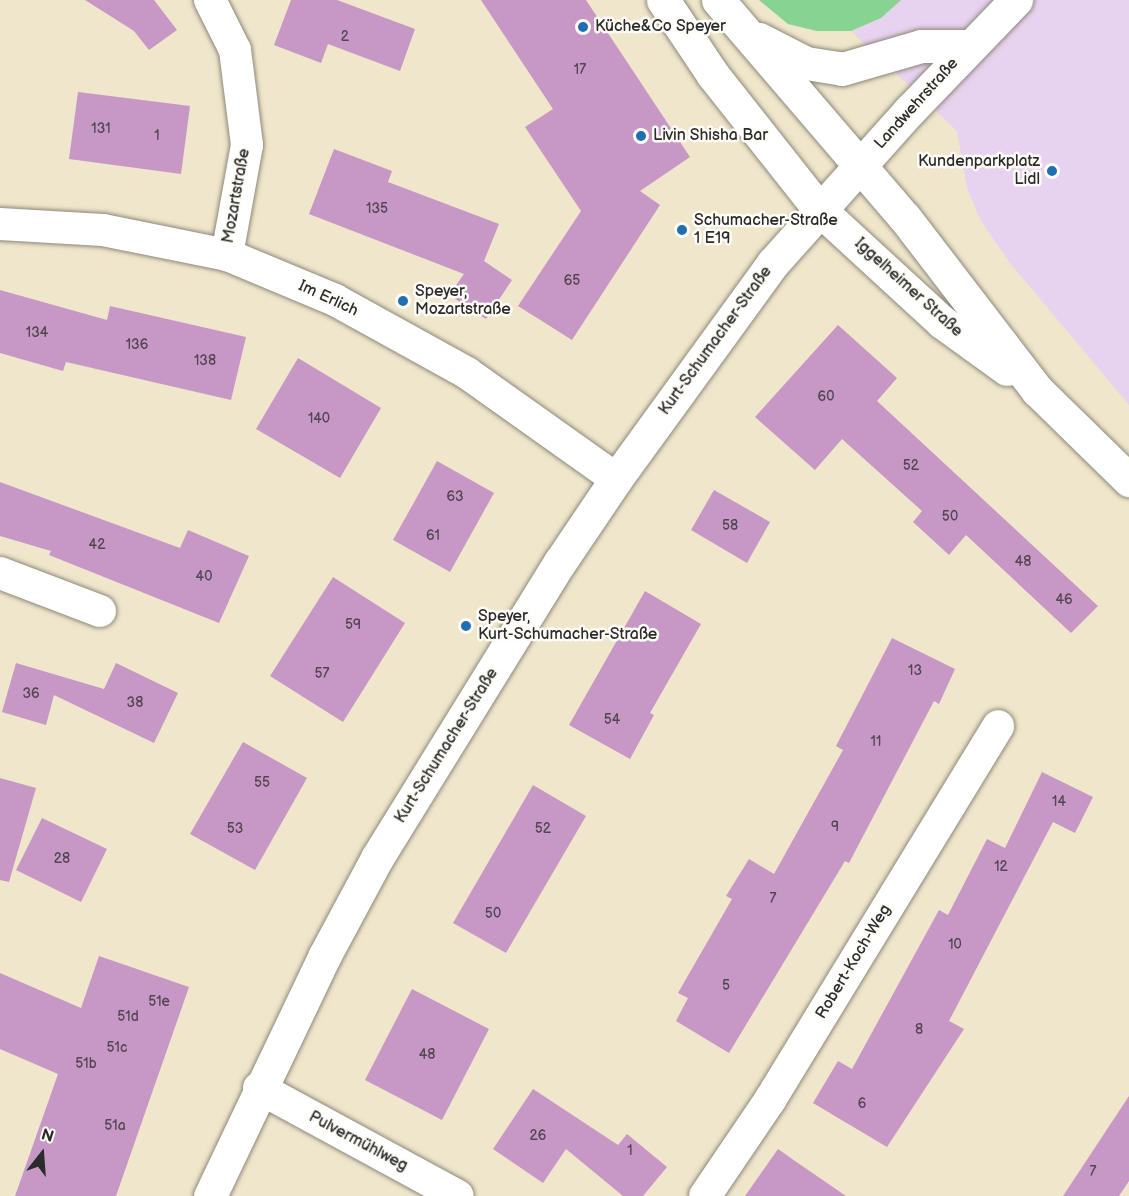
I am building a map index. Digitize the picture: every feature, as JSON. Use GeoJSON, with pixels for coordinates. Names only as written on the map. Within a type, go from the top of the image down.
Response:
{"type":"FeatureCollection","features":[{"type":"Feature","properties":{"kind":"main road","name":"Iggelheimer Straße"},"geometry":{"type":"LineString","coordinates":[[663,0],[713,75],[819,209],[942,322],[1036,390]]}},
{"type":"Feature","properties":{"kind":"main road","name":"Iggelheimer Straße"},"geometry":{"type":"LineString","coordinates":[[718,0],[861,165],[1036,390],[1129,480]]}},
{"type":"Feature","properties":{"kind":"main road","name":"Landwehrstraße"},"geometry":{"type":"LineString","coordinates":[[819,209],[969,46],[1016,0]]}},
{"type":"Feature","properties":{"kind":"main road"},"geometry":{"type":"LineString","coordinates":[[743,30],[806,63],[842,69],[921,46],[969,46]]}},
{"type":"Feature","properties":{"kind":"main road","name":"Kurt-Schumacher-Straße"},"geometry":{"type":"LineString","coordinates":[[210,1196],[259,1088],[377,858],[560,562],[616,479],[772,263],[819,209]]}},
{"type":"Feature","properties":{"kind":"street","name":"Mozartstraße"},"geometry":{"type":"LineString","coordinates":[[210,0],[235,50],[247,145],[227,255]]}},
{"type":"Feature","properties":{"kind":"street","name":"Im Erlich"},"geometry":{"type":"LineString","coordinates":[[0,224],[104,230],[227,255],[335,300],[416,343],[467,373],[616,479]]}},
{"type":"Feature","properties":{"kind":"street"},"geometry":{"type":"LineString","coordinates":[[0,573],[100,610]]}},
{"type":"Feature","properties":{"kind":"street","name":"Robert-Koch-Weg"},"geometry":{"type":"LineString","coordinates":[[705,1196],[770,1100],[998,726]]}},
{"type":"Feature","properties":{"kind":"street","name":"Pulvermühlweg"},"geometry":{"type":"LineString","coordinates":[[259,1088],[458,1196]]}},
{"type":"Feature","properties":{"kind":"shaded area"},"geometry":{"type":"Polygon","coordinates":[[[759,0],[1129,0],[1129,405],[1010,263],[981,221],[967,188],[957,131],[851,31],[817,31],[788,24],[759,0]]]}},
{"type":"Feature","properties":{"kind":"green space"},"geometry":{"type":"Polygon","coordinates":[[[759,0],[901,0],[881,18],[851,31],[817,31],[788,24],[759,0]]]}},
{"type":"Feature","properties":{"kind":"building"},"geometry":{"type":"Polygon","coordinates":[[[85,0],[154,0],[177,30],[149,50],[134,31],[85,0]]]}},
{"type":"Feature","properties":{"kind":"building"},"geometry":{"type":"Polygon","coordinates":[[[291,0],[337,0],[415,29],[400,71],[328,44],[321,63],[274,45],[291,0]]]}},
{"type":"Feature","properties":{"kind":"building"},"geometry":{"type":"Polygon","coordinates":[[[481,0],[586,0],[690,157],[640,191],[660,205],[572,340],[518,306],[581,211],[525,127],[553,109],[481,0]]]}},
{"type":"Feature","properties":{"kind":"building"},"geometry":{"type":"Polygon","coordinates":[[[78,92],[190,106],[181,174],[69,159],[78,92]]]}},
{"type":"Feature","properties":{"kind":"building"},"geometry":{"type":"Polygon","coordinates":[[[334,149],[392,171],[388,182],[499,224],[484,261],[512,280],[486,319],[449,295],[464,274],[309,214],[334,149]]]}},
{"type":"Feature","properties":{"kind":"building"},"geometry":{"type":"Polygon","coordinates":[[[0,290],[107,320],[110,306],[246,337],[231,400],[66,362],[63,371],[0,353],[0,290]]]}},
{"type":"Feature","properties":{"kind":"building"},"geometry":{"type":"Polygon","coordinates":[[[838,325],[897,378],[877,401],[1098,606],[1071,633],[966,535],[949,555],[913,522],[922,511],[842,439],[815,470],[755,417],[838,325]]]}},
{"type":"Feature","properties":{"kind":"building"},"geometry":{"type":"Polygon","coordinates":[[[298,358],[381,408],[340,478],[256,429],[298,358]]]}},
{"type":"Feature","properties":{"kind":"building"},"geometry":{"type":"Polygon","coordinates":[[[437,461],[494,493],[450,572],[393,540],[437,461]]]}},
{"type":"Feature","properties":{"kind":"building"},"geometry":{"type":"Polygon","coordinates":[[[0,482],[180,548],[188,530],[249,556],[219,623],[49,555],[51,551],[0,536],[0,482]]]}},
{"type":"Feature","properties":{"kind":"building"},"geometry":{"type":"Polygon","coordinates":[[[714,490],[770,522],[747,563],[691,530],[714,490]]]}},
{"type":"Feature","properties":{"kind":"building"},"geometry":{"type":"Polygon","coordinates":[[[333,577],[405,623],[343,722],[270,676],[333,577]]]}},
{"type":"Feature","properties":{"kind":"building"},"geometry":{"type":"Polygon","coordinates":[[[645,591],[701,624],[650,713],[654,715],[630,759],[569,725],[645,591]]]}},
{"type":"Feature","properties":{"kind":"building"},"geometry":{"type":"Polygon","coordinates":[[[892,638],[955,669],[939,704],[934,701],[849,863],[845,861],[729,1053],[676,1021],[688,998],[678,993],[732,899],[726,896],[749,859],[774,874],[843,750],[836,746],[892,638]]]}},
{"type":"Feature","properties":{"kind":"building"},"geometry":{"type":"Polygon","coordinates":[[[16,663],[104,689],[116,663],[178,693],[154,743],[54,695],[46,725],[2,712],[16,663]]]}},
{"type":"Feature","properties":{"kind":"building"},"geometry":{"type":"Polygon","coordinates":[[[243,742],[307,778],[255,870],[190,834],[243,742]]]}},
{"type":"Feature","properties":{"kind":"building"},"geometry":{"type":"Polygon","coordinates":[[[1042,772],[1093,797],[1075,833],[1053,822],[949,1021],[964,1029],[887,1147],[813,1103],[838,1061],[852,1069],[939,910],[948,915],[987,839],[1005,848],[1042,772]]]}},
{"type":"Feature","properties":{"kind":"building"},"geometry":{"type":"Polygon","coordinates":[[[0,778],[36,788],[9,882],[0,880],[0,778]]]}},
{"type":"Feature","properties":{"kind":"building"},"geometry":{"type":"Polygon","coordinates":[[[533,785],[586,816],[506,953],[453,923],[533,785]]]}},
{"type":"Feature","properties":{"kind":"building"},"geometry":{"type":"Polygon","coordinates":[[[42,818],[107,849],[81,902],[16,870],[42,818]]]}},
{"type":"Feature","properties":{"kind":"building"},"geometry":{"type":"Polygon","coordinates":[[[99,956],[189,987],[116,1196],[15,1196],[58,1074],[0,1049],[0,973],[81,1008],[99,956]]]}},
{"type":"Feature","properties":{"kind":"building"},"geometry":{"type":"Polygon","coordinates":[[[412,989],[489,1029],[442,1120],[365,1080],[412,989]]]}},
{"type":"Feature","properties":{"kind":"building"},"geometry":{"type":"Polygon","coordinates":[[[533,1089],[618,1145],[627,1134],[667,1167],[643,1196],[623,1196],[566,1149],[543,1183],[493,1149],[533,1089]]]}},
{"type":"Feature","properties":{"kind":"building"},"geometry":{"type":"Polygon","coordinates":[[[1129,1096],[1129,1181],[1119,1196],[1063,1196],[1129,1096]]]}},
{"type":"Feature","properties":{"kind":"building"},"geometry":{"type":"Polygon","coordinates":[[[778,1149],[795,1161],[846,1196],[745,1196],[778,1149]]]}},
{"type":"Feature","properties":{"kind":"place","name":"Küche&Co Speyer"},"geometry":{"type":"Point","coordinates":[583,27]}},
{"type":"Feature","properties":{"kind":"place","name":"Livin Shisha Bar"},"geometry":{"type":"Point","coordinates":[641,136]}},
{"type":"Feature","properties":{"kind":"place","name":"Kundenparkplatz Lidl"},"geometry":{"type":"Point","coordinates":[1052,171]}},
{"type":"Feature","properties":{"kind":"place","name":"Schumacher-Straße 1 E19"},"geometry":{"type":"Point","coordinates":[682,230]}},
{"type":"Feature","properties":{"kind":"place","name":"Speyer, Mozartstraße"},"geometry":{"type":"Point","coordinates":[403,301]}},
{"type":"Feature","properties":{"kind":"place","name":"Speyer, Kurt-Schumacher-Straße"},"geometry":{"type":"Point","coordinates":[466,626]}}]}
